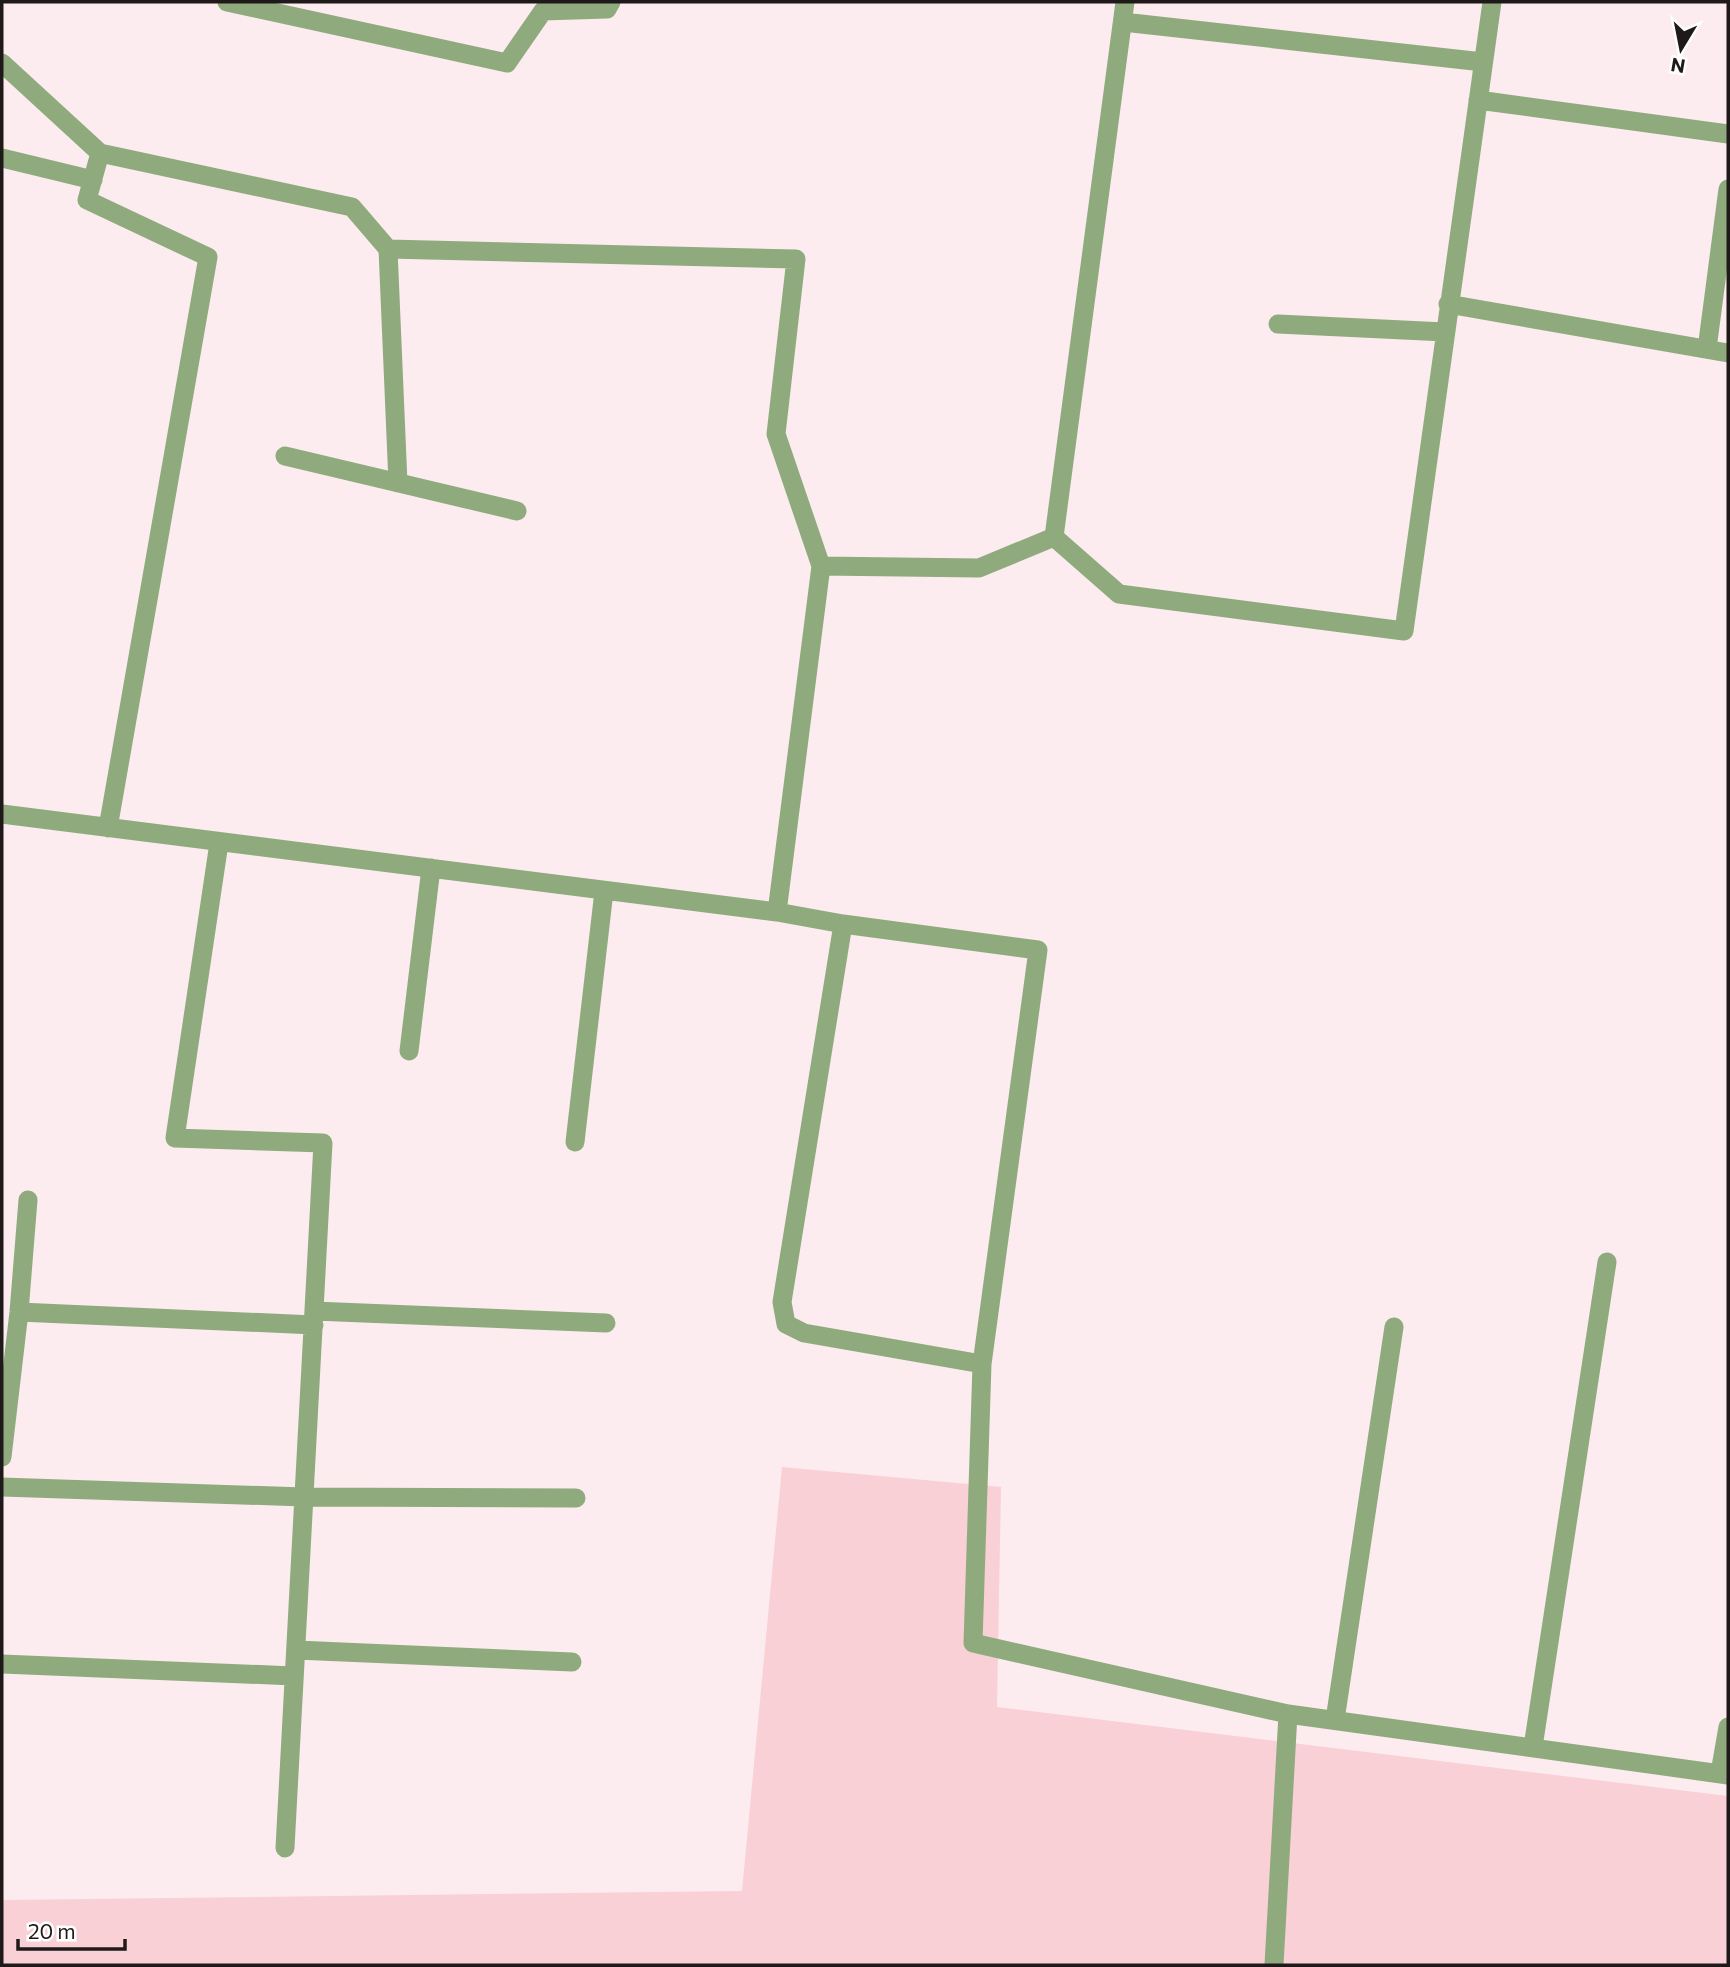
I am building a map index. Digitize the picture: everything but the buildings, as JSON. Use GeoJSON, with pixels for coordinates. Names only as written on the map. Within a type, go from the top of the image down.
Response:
{"type":"FeatureCollection","features":[{"type":"Feature","properties":{"kind":"street"},"geometry":{"type":"LineString","coordinates":[[227,2],[507,63],[542,11],[607,9],[611,2]]}},
{"type":"Feature","properties":{"kind":"street"},"geometry":{"type":"LineString","coordinates":[[1054,537],[1125,2]]}},
{"type":"Feature","properties":{"kind":"street"},"geometry":{"type":"LineString","coordinates":[[1054,537],[1119,594],[1404,631],[1492,2]]}},
{"type":"Feature","properties":{"kind":"street"},"geometry":{"type":"LineString","coordinates":[[1123,22],[1483,62]]}},
{"type":"Feature","properties":{"kind":"street"},"geometry":{"type":"LineString","coordinates":[[2,64],[100,153],[352,207],[388,248],[398,483]]}},
{"type":"Feature","properties":{"kind":"street"},"geometry":{"type":"LineString","coordinates":[[1478,100],[1728,134]]}},
{"type":"Feature","properties":{"kind":"street"},"geometry":{"type":"LineString","coordinates":[[100,153],[87,200],[208,257],[108,828]]}},
{"type":"Feature","properties":{"kind":"street"},"geometry":{"type":"LineString","coordinates":[[2,158],[93,180]]}},
{"type":"Feature","properties":{"kind":"street"},"geometry":{"type":"LineString","coordinates":[[1707,349],[1728,189]]}},
{"type":"Feature","properties":{"kind":"street"},"geometry":{"type":"LineString","coordinates":[[388,248],[796,259],[776,434],[821,566],[777,912]]}},
{"type":"Feature","properties":{"kind":"street"},"geometry":{"type":"LineString","coordinates":[[1448,304],[1728,353]]}},
{"type":"Feature","properties":{"kind":"street"},"geometry":{"type":"LineString","coordinates":[[1278,324],[1445,332]]}},
{"type":"Feature","properties":{"kind":"street"},"geometry":{"type":"LineString","coordinates":[[285,456],[517,511]]}},
{"type":"Feature","properties":{"kind":"street"},"geometry":{"type":"LineString","coordinates":[[821,566],[979,568],[1054,537]]}},
{"type":"Feature","properties":{"kind":"street"},"geometry":{"type":"LineString","coordinates":[[2,814],[777,912],[842,924],[1038,950],[982,1364],[973,1643],[1288,1714],[1724,1774],[1728,1727]]}},
{"type":"Feature","properties":{"kind":"street"},"geometry":{"type":"LineString","coordinates":[[219,843],[175,1138],[323,1143],[285,1848]]}},
{"type":"Feature","properties":{"kind":"street"},"geometry":{"type":"LineString","coordinates":[[409,1051],[431,869]]}},
{"type":"Feature","properties":{"kind":"street"},"geometry":{"type":"LineString","coordinates":[[575,1142],[604,891]]}},
{"type":"Feature","properties":{"kind":"street"},"geometry":{"type":"LineString","coordinates":[[842,924],[782,1302],[786,1324],[804,1333],[982,1364]]}},
{"type":"Feature","properties":{"kind":"street"},"geometry":{"type":"LineString","coordinates":[[2,1457],[19,1312],[28,1200]]}},
{"type":"Feature","properties":{"kind":"street"},"geometry":{"type":"LineString","coordinates":[[1533,1747],[1607,1262]]}},
{"type":"Feature","properties":{"kind":"street"},"geometry":{"type":"LineString","coordinates":[[19,1312],[606,1323]]}},
{"type":"Feature","properties":{"kind":"street"},"geometry":{"type":"LineString","coordinates":[[1335,1720],[1394,1327]]}},
{"type":"Feature","properties":{"kind":"street"},"geometry":{"type":"LineString","coordinates":[[2,1487],[304,1497],[576,1498]]}},
{"type":"Feature","properties":{"kind":"street"},"geometry":{"type":"LineString","coordinates":[[296,1650],[572,1662]]}},
{"type":"Feature","properties":{"kind":"street"},"geometry":{"type":"LineString","coordinates":[[2,1664],[295,1676]]}},
{"type":"Feature","properties":{"kind":"street"},"geometry":{"type":"LineString","coordinates":[[1274,1965],[1288,1714]]}},
{"type":"Feature","properties":{"kind":"shaded area"},"geometry":{"type":"Polygon","coordinates":[[[782,1467],[1001,1487],[997,1707],[1728,1796],[1728,1965],[2,1965],[2,1900],[742,1891],[782,1467]]]}}]}
